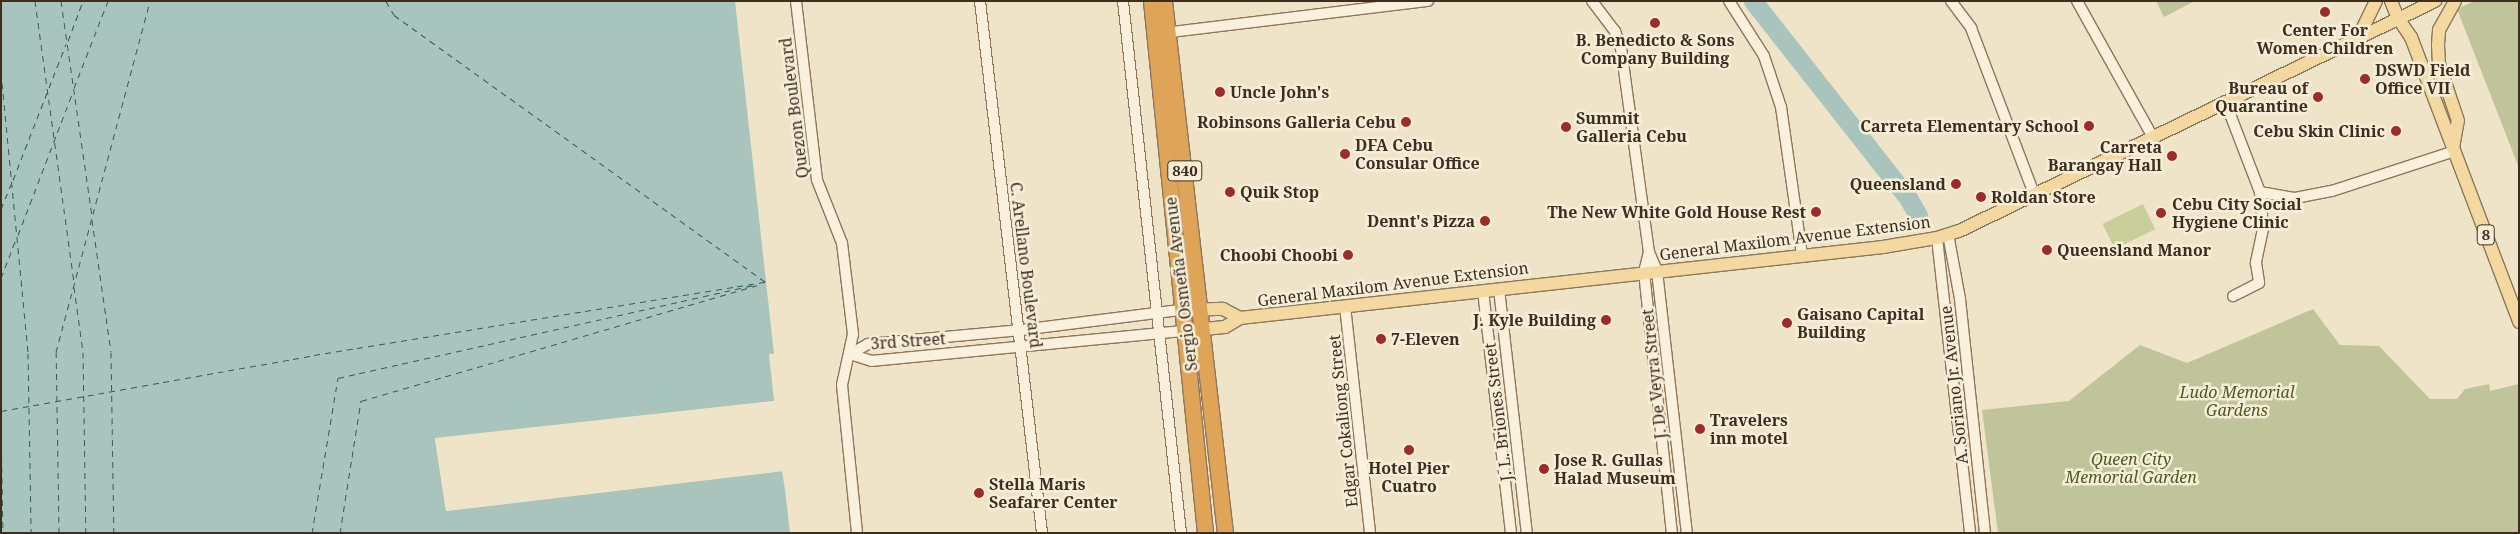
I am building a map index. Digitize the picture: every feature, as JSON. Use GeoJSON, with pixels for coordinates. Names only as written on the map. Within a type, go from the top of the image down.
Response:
{"type":"FeatureCollection","features":[{"type":"Feature","properties":{"kind":"highway","name":"Sergio Osmeña Avenue"},"geometry":{"type":"LineString","coordinates":[[1151,1],[1161,33],[1202,309],[1225,533]]}},
{"type":"Feature","properties":{"kind":"highway","name":"Sergio Osmeña Avenue"},"geometry":{"type":"LineString","coordinates":[[1164,1],[1161,33],[1180,310],[1205,533]]}},
{"type":"Feature","properties":{"kind":"main road"},"geometry":{"type":"LineString","coordinates":[[2359,36],[2376,1]]}},
{"type":"Feature","properties":{"kind":"main road","name":"8"},"geometry":{"type":"LineString","coordinates":[[2392,1],[2398,18],[2411,36],[2519,322]]}},
{"type":"Feature","properties":{"kind":"main road","name":"General Maxilom Avenue Extension"},"geometry":{"type":"LineString","coordinates":[[1183,331],[1225,327],[1240,318],[1802,255],[1943,236],[2398,18],[2412,6],[2435,1]]}},
{"type":"Feature","properties":{"kind":"main road"},"geometry":{"type":"LineString","coordinates":[[2454,150],[2458,121],[2439,64],[2438,45],[2439,30],[2455,1]]}},
{"type":"Feature","properties":{"kind":"main road","name":"8"},"geometry":{"type":"LineString","coordinates":[[2411,36],[2412,6]]}},
{"type":"Feature","properties":{"kind":"main road","name":"General Maxilom Avenue Extension"},"geometry":{"type":"LineString","coordinates":[[1180,310],[1223,309],[1240,318]]}},
{"type":"Feature","properties":{"kind":"street","name":"Quezon Boulevard"},"geometry":{"type":"LineString","coordinates":[[796,1],[817,180],[842,243],[853,334],[842,385],[857,533]]}},
{"type":"Feature","properties":{"kind":"street","name":"C. Arellano Boulevard"},"geometry":{"type":"LineString","coordinates":[[980,1],[1021,330],[1042,533]]}},
{"type":"Feature","properties":{"kind":"street"},"geometry":{"type":"LineString","coordinates":[[1123,1],[1181,533]]}},
{"type":"Feature","properties":{"kind":"street"},"geometry":{"type":"LineString","coordinates":[[1161,33],[1428,1]]}},
{"type":"Feature","properties":{"kind":"street"},"geometry":{"type":"LineString","coordinates":[[1592,1],[1614,31],[1621,48],[1649,252],[1644,272]]}},
{"type":"Feature","properties":{"kind":"street"},"geometry":{"type":"LineString","coordinates":[[1729,1],[1764,56],[1781,106],[1802,255]]}},
{"type":"Feature","properties":{"kind":"street"},"geometry":{"type":"LineString","coordinates":[[1951,1],[1971,28],[2034,194]]}},
{"type":"Feature","properties":{"kind":"street"},"geometry":{"type":"LineString","coordinates":[[2077,1],[2152,136]]}},
{"type":"Feature","properties":{"kind":"street"},"geometry":{"type":"LineString","coordinates":[[2225,101],[2260,192],[2263,235],[2256,263],[2259,283],[2233,296]]}},
{"type":"Feature","properties":{"kind":"street"},"geometry":{"type":"LineString","coordinates":[[2260,192],[2294,198],[2332,191],[2454,150]]}},
{"type":"Feature","properties":{"kind":"street","name":"A. Soriano Jr. Avenue"},"geometry":{"type":"LineString","coordinates":[[1943,236],[1970,533]]}},
{"type":"Feature","properties":{"kind":"street","name":"A. Soriano Jr. Avenue"},"geometry":{"type":"LineString","coordinates":[[1943,236],[1960,298],[1985,533]]}},
{"type":"Feature","properties":{"kind":"street","name":"J. De Veyra Street"},"geometry":{"type":"LineString","coordinates":[[1649,252],[1658,271],[1687,533]]}},
{"type":"Feature","properties":{"kind":"street","name":"J. De Veyra Street"},"geometry":{"type":"LineString","coordinates":[[1644,272],[1672,533]]}},
{"type":"Feature","properties":{"kind":"street","name":"J. L. Briones Street"},"geometry":{"type":"LineString","coordinates":[[1499,288],[1528,533]]}},
{"type":"Feature","properties":{"kind":"street","name":"J. L. Briones Street"},"geometry":{"type":"LineString","coordinates":[[1483,291],[1511,533]]}},
{"type":"Feature","properties":{"kind":"street","name":"Edgar Cokaliong Street"},"geometry":{"type":"LineString","coordinates":[[1345,306],[1370,533]]}},
{"type":"Feature","properties":{"kind":"street","name":"3rd Street"},"geometry":{"type":"LineString","coordinates":[[850,354],[868,344],[1021,330],[1180,310]]}},
{"type":"Feature","properties":{"kind":"street","name":"3rd Street"},"geometry":{"type":"LineString","coordinates":[[850,354],[870,361],[1183,331]]}},
{"type":"Feature","properties":{"kind":"street"},"geometry":{"type":"LineString","coordinates":[[1509,516],[1525,514]]}},
{"type":"Feature","properties":{"kind":"green space"},"geometry":{"type":"Polygon","coordinates":[[[2156,1],[2195,1],[2164,17],[2156,1]]]}},
{"type":"Feature","properties":{"kind":"green space"},"geometry":{"type":"Polygon","coordinates":[[[2474,1],[2519,1],[2519,168],[2457,9],[2474,1]]]}},
{"type":"Feature","properties":{"kind":"green space"},"geometry":{"type":"Polygon","coordinates":[[[2143,204],[2155,229],[2115,249],[2103,224],[2143,204]]]}},
{"type":"Feature","properties":{"kind":"green space"},"geometry":{"type":"Polygon","coordinates":[[[2313,309],[2340,345],[2379,346],[2430,399],[2457,399],[2465,389],[2489,384],[2490,391],[2519,384],[2519,533],[1998,533],[1982,410],[2069,401],[2140,345],[2187,363],[2313,309]]]}},
{"type":"Feature","properties":{"kind":"water"},"geometry":{"type":"Polygon","coordinates":[[[1,1],[735,1],[774,354],[769,354],[775,401],[435,439],[446,511],[783,471],[790,533],[1,533],[1,1]]]}},
{"type":"Feature","properties":{"kind":"pier"},"geometry":{"type":"Polygon","coordinates":[[[777,353],[772,356],[775,403],[438,441],[448,509],[783,468],[792,533],[782,471],[446,511],[435,438],[774,401],[769,354],[777,353]]]}},
{"type":"Feature","properties":{"kind":"waterway"},"geometry":{"type":"LineString","coordinates":[[1753,1],[1908,198],[1918,215]]}},
{"type":"Feature","properties":{"kind":"ferry route"},"geometry":{"type":"LineString","coordinates":[[35,1],[74,283]]}},
{"type":"Feature","properties":{"kind":"ferry route"},"geometry":{"type":"LineString","coordinates":[[61,1],[92,216]]}},
{"type":"Feature","properties":{"kind":"ferry route"},"geometry":{"type":"LineString","coordinates":[[68,41],[83,1]]}},
{"type":"Feature","properties":{"kind":"ferry route"},"geometry":{"type":"LineString","coordinates":[[74,88],[108,1]]}},
{"type":"Feature","properties":{"kind":"ferry route"},"geometry":{"type":"LineString","coordinates":[[59,533],[56,352],[150,1]]}},
{"type":"Feature","properties":{"kind":"ferry route"},"geometry":{"type":"LineString","coordinates":[[386,1],[394,15],[766,282]]}},
{"type":"Feature","properties":{"kind":"ferry route"},"geometry":{"type":"LineString","coordinates":[[13,180],[66,44]]}},
{"type":"Feature","properties":{"kind":"ferry route"},"geometry":{"type":"LineString","coordinates":[[1,72],[28,353],[31,533]]}},
{"type":"Feature","properties":{"kind":"ferry route"},"geometry":{"type":"LineString","coordinates":[[18,235],[73,92]]}},
{"type":"Feature","properties":{"kind":"ferry route"},"geometry":{"type":"LineString","coordinates":[[1,209],[11,184]]}},
{"type":"Feature","properties":{"kind":"ferry route"},"geometry":{"type":"LineString","coordinates":[[92,220],[111,352],[114,533]]}},
{"type":"Feature","properties":{"kind":"ferry route"},"geometry":{"type":"LineString","coordinates":[[1,278],[16,239]]}},
{"type":"Feature","properties":{"kind":"ferry route"},"geometry":{"type":"LineString","coordinates":[[1,411],[314,355],[767,282]]}},
{"type":"Feature","properties":{"kind":"ferry route"},"geometry":{"type":"LineString","coordinates":[[340,533],[361,401],[760,284]]}},
{"type":"Feature","properties":{"kind":"ferry route"},"geometry":{"type":"LineString","coordinates":[[312,533],[338,378],[754,285]]}},
{"type":"Feature","properties":{"kind":"ferry route"},"geometry":{"type":"LineString","coordinates":[[74,287],[83,352],[86,533]]}},
{"type":"Feature","properties":{"kind":"ferry route"},"geometry":{"type":"LineString","coordinates":[[1,423],[3,533]]}},
{"type":"Feature","properties":{"kind":"place","name":"Center For Women Children"},"geometry":{"type":"Point","coordinates":[2325,12]}},
{"type":"Feature","properties":{"kind":"place","name":"B. Benedicto & Sons Company Building"},"geometry":{"type":"Point","coordinates":[1655,23]}},
{"type":"Feature","properties":{"kind":"place","name":"DSWD Field Office VII"},"geometry":{"type":"Point","coordinates":[2365,79]}},
{"type":"Feature","properties":{"kind":"place","name":"Uncle John's"},"geometry":{"type":"Point","coordinates":[1220,92]}},
{"type":"Feature","properties":{"kind":"place","name":"Bureau of Quarantine"},"geometry":{"type":"Point","coordinates":[2318,97]}},
{"type":"Feature","properties":{"kind":"place","name":"Robinsons Galleria Cebu"},"geometry":{"type":"Point","coordinates":[1406,122]}},
{"type":"Feature","properties":{"kind":"place","name":"Carreta Elementary School"},"geometry":{"type":"Point","coordinates":[2089,126]}},
{"type":"Feature","properties":{"kind":"place","name":"Summit Galleria Cebu"},"geometry":{"type":"Point","coordinates":[1566,127]}},
{"type":"Feature","properties":{"kind":"place","name":"Cebu Skin Clinic"},"geometry":{"type":"Point","coordinates":[2396,131]}},
{"type":"Feature","properties":{"kind":"place","name":"DFA Cebu Consular Office"},"geometry":{"type":"Point","coordinates":[1345,154]}},
{"type":"Feature","properties":{"kind":"place","name":"Carreta Barangay Hall"},"geometry":{"type":"Point","coordinates":[2172,156]}},
{"type":"Feature","properties":{"kind":"place","name":"Queensland"},"geometry":{"type":"Point","coordinates":[1956,184]}},
{"type":"Feature","properties":{"kind":"place","name":"Quik Stop"},"geometry":{"type":"Point","coordinates":[1230,192]}},
{"type":"Feature","properties":{"kind":"place","name":"Roldan Store"},"geometry":{"type":"Point","coordinates":[1981,197]}},
{"type":"Feature","properties":{"kind":"place","name":"The New White Gold House Rest"},"geometry":{"type":"Point","coordinates":[1816,212]}},
{"type":"Feature","properties":{"kind":"place","name":"Cebu City Social Hygiene Clinic"},"geometry":{"type":"Point","coordinates":[2161,213]}},
{"type":"Feature","properties":{"kind":"place","name":"Dennt's Pizza"},"geometry":{"type":"Point","coordinates":[1485,221]}},
{"type":"Feature","properties":{"kind":"place","name":"Queensland Manor"},"geometry":{"type":"Point","coordinates":[2047,250]}},
{"type":"Feature","properties":{"kind":"place","name":"Choobi Choobi"},"geometry":{"type":"Point","coordinates":[1348,255]}},
{"type":"Feature","properties":{"kind":"place","name":"J. Kyle Building"},"geometry":{"type":"Point","coordinates":[1606,320]}},
{"type":"Feature","properties":{"kind":"place","name":"Gaisano Capital Building"},"geometry":{"type":"Point","coordinates":[1787,323]}},
{"type":"Feature","properties":{"kind":"place","name":"7-Eleven"},"geometry":{"type":"Point","coordinates":[1381,339]}},
{"type":"Feature","properties":{"kind":"place","name":"Travelers inn motel"},"geometry":{"type":"Point","coordinates":[1700,429]}},
{"type":"Feature","properties":{"kind":"place","name":"Hotel Pier Cuatro"},"geometry":{"type":"Point","coordinates":[1409,450]}},
{"type":"Feature","properties":{"kind":"place","name":"Jose R. Gullas Halad Museum"},"geometry":{"type":"Point","coordinates":[1544,469]}},
{"type":"Feature","properties":{"kind":"place","name":"Stella Maris Seafarer Center"},"geometry":{"type":"Point","coordinates":[979,493]}},
{"type":"Feature","properties":{"kind":"park label","name":"Ludo Memorial Gardens"},"geometry":{"type":"Point","coordinates":[2237,401]}},
{"type":"Feature","properties":{"kind":"park label","name":"Queen City Memorial Garden"},"geometry":{"type":"Point","coordinates":[2131,468]}}]}
